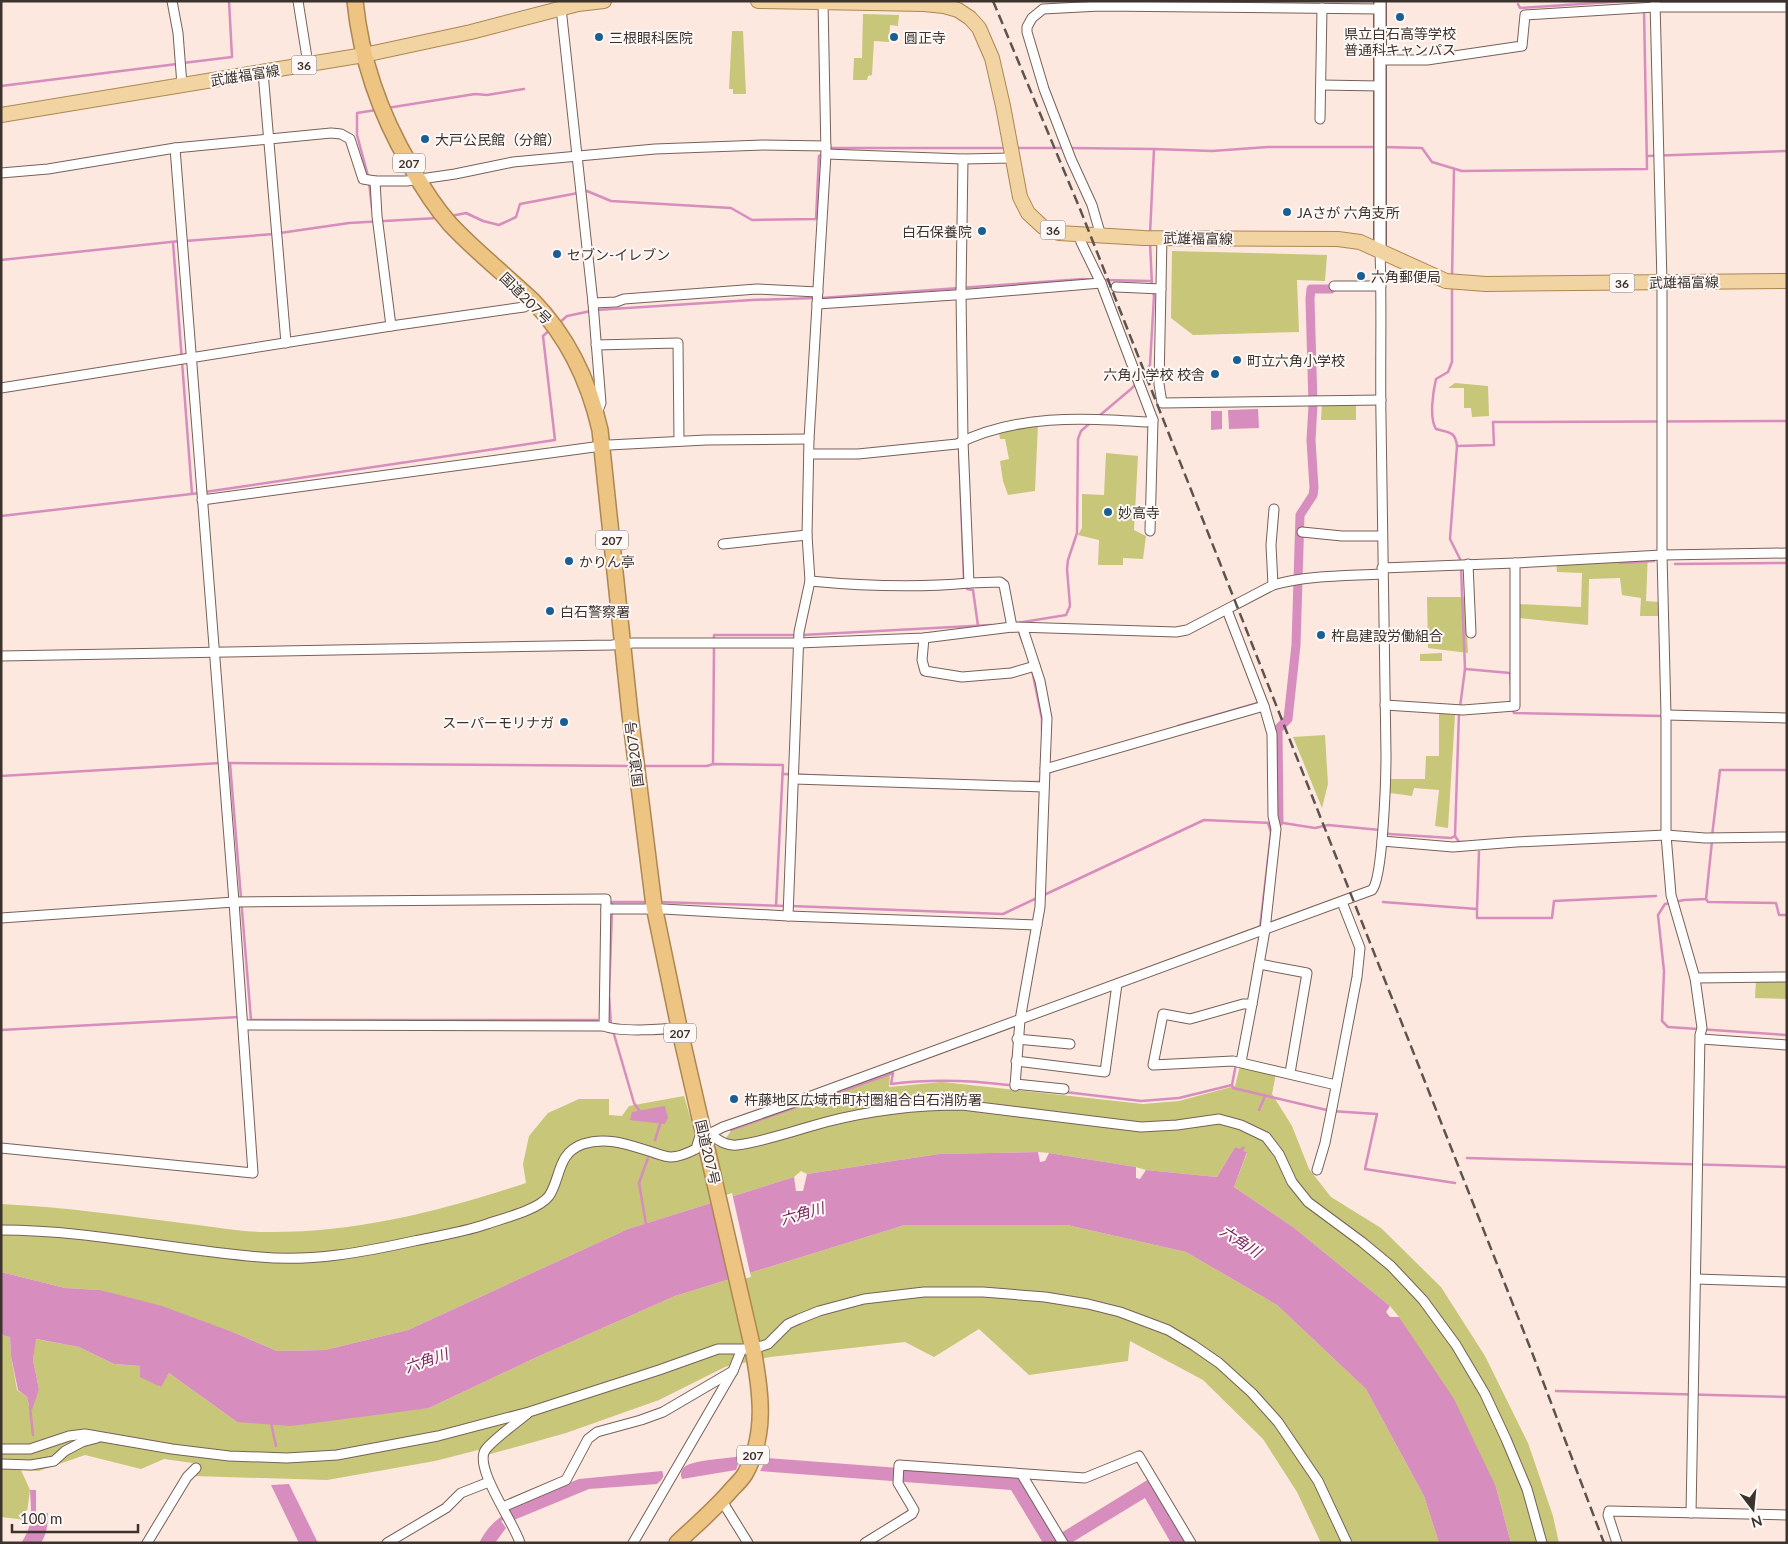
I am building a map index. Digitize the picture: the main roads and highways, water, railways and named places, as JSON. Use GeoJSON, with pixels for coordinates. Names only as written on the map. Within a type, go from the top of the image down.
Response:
{"type":"FeatureCollection","features":[{"type":"Feature","properties":{"kind":"highway","name":"国道207号"},"geometry":{"type":"LineString","coordinates":[[355,1],[364,55],[382,109],[398,144],[418,180],[450,223],[477,251],[533,302],[555,327],[572,354],[589,389],[597,414],[603,447],[622,644],[654,904],[679,1027],[705,1136],[748,1346],[760,1390],[761,1417],[757,1446],[744,1475],[722,1501],[677,1543]]}},
{"type":"Feature","properties":{"kind":"main road","name":"武雄福富線"},"geometry":{"type":"LineString","coordinates":[[1,115],[364,55],[471,32],[561,5],[604,1]]}},
{"type":"Feature","properties":{"kind":"main road","name":"武雄福富線"},"geometry":{"type":"LineString","coordinates":[[758,1],[924,4],[944,6],[958,10],[970,18],[979,28],[992,58],[1020,197],[1028,213],[1043,227],[1059,233],[1101,236],[1338,239],[1360,242],[1451,282],[1496,284],[1787,281]]}},
{"type":"Feature","properties":{"kind":"water"},"geometry":{"type":"Polygon","coordinates":[[[1258,409],[1259,428],[1229,429],[1228,410],[1258,409]]]}},
{"type":"Feature","properties":{"kind":"water"},"geometry":{"type":"Polygon","coordinates":[[[1211,411],[1222,411],[1222,429],[1211,430],[1211,411]]]}},
{"type":"Feature","properties":{"kind":"water"},"geometry":{"type":"Polygon","coordinates":[[[665,1106],[668,1118],[665,1124],[630,1120],[632,1112],[665,1106]]]}},
{"type":"Feature","properties":{"kind":"water","name":"六角川"},"geometry":{"type":"Polygon","coordinates":[[[1243,1146],[1245,1147],[1243,1151],[1247,1152],[1234,1187],[1293,1227],[1390,1306],[1386,1312],[1390,1317],[1399,1317],[1454,1399],[1496,1487],[1511,1543],[1439,1543],[1424,1496],[1366,1389],[1277,1305],[1186,1252],[1067,1225],[905,1225],[675,1296],[537,1357],[429,1408],[291,1426],[237,1422],[169,1373],[161,1387],[140,1377],[140,1366],[114,1364],[79,1347],[36,1339],[33,1360],[39,1389],[32,1410],[30,1409],[27,1397],[18,1390],[11,1356],[10,1337],[1,1335],[1,1272],[65,1288],[100,1290],[162,1306],[277,1351],[325,1350],[408,1330],[628,1229],[794,1177],[796,1191],[803,1191],[807,1174],[939,1154],[1038,1152],[1040,1162],[1045,1161],[1049,1153],[1136,1167],[1136,1178],[1140,1179],[1146,1170],[1217,1177],[1235,1147],[1240,1149],[1243,1146]]]}},
{"type":"Feature","properties":{"kind":"water"},"geometry":{"type":"Polygon","coordinates":[[[741,1456],[736,1470],[682,1479],[681,1472],[688,1465],[702,1461],[741,1456]]]}},
{"type":"Feature","properties":{"kind":"water"},"geometry":{"type":"Polygon","coordinates":[[[767,1458],[1019,1477],[1061,1533],[1149,1479],[1187,1543],[1171,1543],[1145,1498],[1071,1543],[1043,1543],[1011,1490],[760,1471],[767,1458]]]}},
{"type":"Feature","properties":{"kind":"water"},"geometry":{"type":"Polygon","coordinates":[[[662,1471],[662,1478],[657,1484],[589,1489],[514,1520],[512,1516],[501,1521],[506,1528],[495,1543],[479,1543],[492,1525],[510,1512],[508,1508],[579,1479],[662,1471]]]}},
{"type":"Feature","properties":{"kind":"water"},"geometry":{"type":"Polygon","coordinates":[[[289,1484],[318,1543],[299,1543],[271,1485],[289,1484]]]}},
{"type":"Feature","properties":{"kind":"water"},"geometry":{"type":"Polygon","coordinates":[[[30,1490],[36,1490],[36,1513],[48,1513],[47,1528],[41,1543],[21,1543],[30,1524],[30,1490]]]}},
{"type":"Feature","properties":{"kind":"waterway"},"geometry":{"type":"LineString","coordinates":[[183,63],[232,57],[229,1]]}},
{"type":"Feature","properties":{"kind":"waterway"},"geometry":{"type":"LineString","coordinates":[[1518,4],[1520,8],[1627,1]]}},
{"type":"Feature","properties":{"kind":"waterway"},"geometry":{"type":"LineString","coordinates":[[1383,147],[1422,148],[1432,162],[1462,171],[1647,169],[1644,10]]}},
{"type":"Feature","properties":{"kind":"waterway"},"geometry":{"type":"LineString","coordinates":[[1,86],[177,64]]}},
{"type":"Feature","properties":{"kind":"waterway"},"geometry":{"type":"LineString","coordinates":[[387,108],[475,94],[487,95],[524,89]]}},
{"type":"Feature","properties":{"kind":"waterway"},"geometry":{"type":"LineString","coordinates":[[368,176],[357,135],[357,113],[376,110]]}},
{"type":"Feature","properties":{"kind":"waterway"},"geometry":{"type":"LineString","coordinates":[[1150,234],[1154,149],[1212,151],[1268,147],[1375,147]]}},
{"type":"Feature","properties":{"kind":"waterway"},"geometry":{"type":"LineString","coordinates":[[828,150],[831,148],[1007,148]]}},
{"type":"Feature","properties":{"kind":"waterway"},"geometry":{"type":"LineString","coordinates":[[1015,148],[1065,148]]}},
{"type":"Feature","properties":{"kind":"waterway"},"geometry":{"type":"LineString","coordinates":[[1070,148],[1154,149]]}},
{"type":"Feature","properties":{"kind":"waterway"},"geometry":{"type":"LineString","coordinates":[[1647,156],[1787,151]]}},
{"type":"Feature","properties":{"kind":"waterway"},"geometry":{"type":"LineString","coordinates":[[583,192],[587,191],[611,201],[731,208],[752,220],[816,219],[819,156],[824,153]]}},
{"type":"Feature","properties":{"kind":"waterway"},"geometry":{"type":"LineString","coordinates":[[1452,278],[1454,169]]}},
{"type":"Feature","properties":{"kind":"waterway"},"geometry":{"type":"LineString","coordinates":[[369,182],[372,208]]}},
{"type":"Feature","properties":{"kind":"waterway"},"geometry":{"type":"LineString","coordinates":[[451,216],[466,213],[483,221],[499,225],[516,217],[520,204],[578,193]]}},
{"type":"Feature","properties":{"kind":"waterway"},"geometry":{"type":"LineString","coordinates":[[280,233],[349,223],[438,218]]}},
{"type":"Feature","properties":{"kind":"waterway"},"geometry":{"type":"LineString","coordinates":[[185,241],[274,234]]}},
{"type":"Feature","properties":{"kind":"waterway"},"geometry":{"type":"LineString","coordinates":[[1,260],[180,241]]}},
{"type":"Feature","properties":{"kind":"waterway"},"geometry":{"type":"LineString","coordinates":[[173,242],[192,494]]}},
{"type":"Feature","properties":{"kind":"waterway"},"geometry":{"type":"LineString","coordinates":[[1150,242],[1152,286]]}},
{"type":"Feature","properties":{"kind":"waterway"},"geometry":{"type":"LineString","coordinates":[[821,298],[1083,279],[1095,280]]}},
{"type":"Feature","properties":{"kind":"waterway"},"geometry":{"type":"LineString","coordinates":[[1103,280],[1151,281]]}},
{"type":"Feature","properties":{"kind":"waterway"},"geometry":{"type":"LineString","coordinates":[[1452,286],[1452,362],[1448,372],[1436,379],[1432,412],[1436,429],[1451,433],[1455,438],[1457,446],[1450,539],[1460,562]]}},
{"type":"Feature","properties":{"kind":"waterway"},"geometry":{"type":"LineString","coordinates":[[1279,822],[1278,729],[1288,719],[1296,645],[1300,515],[1313,495],[1314,488],[1311,440],[1313,405],[1310,299],[1311,289],[1331,289]]}},
{"type":"Feature","properties":{"kind":"waterway"},"geometry":{"type":"LineString","coordinates":[[1141,377],[1150,365],[1153,291]]}},
{"type":"Feature","properties":{"kind":"waterway"},"geometry":{"type":"LineString","coordinates":[[596,310],[815,298]]}},
{"type":"Feature","properties":{"kind":"waterway"},"geometry":{"type":"LineString","coordinates":[[559,323],[567,316],[591,311]]}},
{"type":"Feature","properties":{"kind":"waterway"},"geometry":{"type":"LineString","coordinates":[[205,492],[555,440],[543,336],[551,329]]}},
{"type":"Feature","properties":{"kind":"waterway"},"geometry":{"type":"LineString","coordinates":[[1099,416],[1136,384]]}},
{"type":"Feature","properties":{"kind":"waterway"},"geometry":{"type":"LineString","coordinates":[[1457,446],[1494,445],[1493,422],[1787,421]]}},
{"type":"Feature","properties":{"kind":"waterway"},"geometry":{"type":"LineString","coordinates":[[1017,623],[1066,615],[1070,606],[1067,569],[1077,533],[1078,439],[1081,431],[1090,423]]}},
{"type":"Feature","properties":{"kind":"waterway"},"geometry":{"type":"LineString","coordinates":[[959,446],[964,581]]}},
{"type":"Feature","properties":{"kind":"waterway"},"geometry":{"type":"LineString","coordinates":[[1,516],[200,493]]}},
{"type":"Feature","properties":{"kind":"waterway"},"geometry":{"type":"LineString","coordinates":[[1620,563],[1654,561]]}},
{"type":"Feature","properties":{"kind":"waterway"},"geometry":{"type":"LineString","coordinates":[[1675,564],[1787,563]]}},
{"type":"Feature","properties":{"kind":"waterway"},"geometry":{"type":"LineString","coordinates":[[1460,707],[1465,669],[1461,568]]}},
{"type":"Feature","properties":{"kind":"waterway"},"geometry":{"type":"LineString","coordinates":[[966,586],[967,589],[973,590],[978,626]]}},
{"type":"Feature","properties":{"kind":"waterway"},"geometry":{"type":"LineString","coordinates":[[802,635],[991,625]]}},
{"type":"Feature","properties":{"kind":"waterway"},"geometry":{"type":"LineString","coordinates":[[1019,632],[1023,643]]}},
{"type":"Feature","properties":{"kind":"waterway"},"geometry":{"type":"LineString","coordinates":[[714,640],[714,635],[797,635]]}},
{"type":"Feature","properties":{"kind":"waterway"},"geometry":{"type":"LineString","coordinates":[[713,764],[714,645]]}},
{"type":"Feature","properties":{"kind":"waterway"},"geometry":{"type":"LineString","coordinates":[[1465,669],[1510,673],[1511,684]]}},
{"type":"Feature","properties":{"kind":"waterway"},"geometry":{"type":"LineString","coordinates":[[1032,670],[1042,719],[1042,731]]}},
{"type":"Feature","properties":{"kind":"waterway"},"geometry":{"type":"LineString","coordinates":[[1178,726],[1258,703]]}},
{"type":"Feature","properties":{"kind":"waterway"},"geometry":{"type":"LineString","coordinates":[[1512,709],[1514,713],[1662,716]]}},
{"type":"Feature","properties":{"kind":"waterway"},"geometry":{"type":"LineString","coordinates":[[1385,832],[1389,834],[1451,838],[1455,836],[1459,712]]}},
{"type":"Feature","properties":{"kind":"waterway"},"geometry":{"type":"LineString","coordinates":[[1,776],[221,763]]}},
{"type":"Feature","properties":{"kind":"waterway"},"geometry":{"type":"LineString","coordinates":[[226,763],[631,766]]}},
{"type":"Feature","properties":{"kind":"waterway"},"geometry":{"type":"LineString","coordinates":[[230,763],[251,1020],[597,1020]]}},
{"type":"Feature","properties":{"kind":"waterway"},"geometry":{"type":"LineString","coordinates":[[641,766],[783,765],[776,906]]}},
{"type":"Feature","properties":{"kind":"waterway"},"geometry":{"type":"LineString","coordinates":[[1712,836],[1720,770],[1787,770]]}},
{"type":"Feature","properties":{"kind":"waterway"},"geometry":{"type":"LineString","coordinates":[[783,774],[827,776]]}},
{"type":"Feature","properties":{"kind":"waterway"},"geometry":{"type":"LineString","coordinates":[[1020,782],[1041,781]]}},
{"type":"Feature","properties":{"kind":"waterway"},"geometry":{"type":"LineString","coordinates":[[1044,895],[1204,820],[1271,823]]}},
{"type":"Feature","properties":{"kind":"waterway"},"geometry":{"type":"LineString","coordinates":[[1277,822],[1315,828],[1328,825],[1380,830]]}},
{"type":"Feature","properties":{"kind":"waterway"},"geometry":{"type":"LineString","coordinates":[[1260,928],[1271,833],[1268,823]]}},
{"type":"Feature","properties":{"kind":"waterway"},"geometry":{"type":"LineString","coordinates":[[1455,836],[1459,842],[1465,842]]}},
{"type":"Feature","properties":{"kind":"waterway"},"geometry":{"type":"LineString","coordinates":[[1712,841],[1706,899],[1684,900],[1665,904],[1658,915],[1664,971],[1662,1021],[1668,1027],[1787,1035]]}},
{"type":"Feature","properties":{"kind":"waterway"},"geometry":{"type":"LineString","coordinates":[[1477,909],[1479,852]]}},
{"type":"Feature","properties":{"kind":"waterway"},"geometry":{"type":"LineString","coordinates":[[1383,902],[1477,909],[1477,918],[1552,918],[1554,901],[1656,896]]}},
{"type":"Feature","properties":{"kind":"waterway"},"geometry":{"type":"LineString","coordinates":[[791,906],[1003,914],[1039,897]]}},
{"type":"Feature","properties":{"kind":"waterway"},"geometry":{"type":"LineString","coordinates":[[1706,899],[1708,902],[1776,903],[1779,915],[1787,915]]}},
{"type":"Feature","properties":{"kind":"waterway"},"geometry":{"type":"LineString","coordinates":[[612,906],[612,902],[648,902]]}},
{"type":"Feature","properties":{"kind":"waterway"},"geometry":{"type":"LineString","coordinates":[[658,902],[785,906]]}},
{"type":"Feature","properties":{"kind":"waterway"},"geometry":{"type":"LineString","coordinates":[[611,1025],[609,995],[612,911]]}},
{"type":"Feature","properties":{"kind":"waterway"},"geometry":{"type":"LineString","coordinates":[[1,1030],[239,1017]]}},
{"type":"Feature","properties":{"kind":"waterway"},"geometry":{"type":"LineString","coordinates":[[613,1031],[634,1103],[641,1113]]}},
{"type":"Feature","properties":{"kind":"waterway"},"geometry":{"type":"LineString","coordinates":[[1236,1064],[1233,1088],[1331,1111],[1377,1114],[1365,1169],[1455,1183]]}},
{"type":"Feature","properties":{"kind":"waterway"},"geometry":{"type":"LineString","coordinates":[[731,1130],[893,1073],[891,1084],[920,1081],[950,1081],[1008,1085]]}},
{"type":"Feature","properties":{"kind":"waterway"},"geometry":{"type":"LineString","coordinates":[[1065,1092],[1141,1101],[1179,1098],[1232,1085]]}},
{"type":"Feature","properties":{"kind":"waterway"},"geometry":{"type":"LineString","coordinates":[[1259,1110],[1265,1096]]}},
{"type":"Feature","properties":{"kind":"waterway"},"geometry":{"type":"LineString","coordinates":[[655,1140],[661,1121]]}},
{"type":"Feature","properties":{"kind":"waterway"},"geometry":{"type":"LineString","coordinates":[[646,1224],[639,1183],[648,1158]]}},
{"type":"Feature","properties":{"kind":"waterway"},"geometry":{"type":"LineString","coordinates":[[1467,1158],[1787,1167]]}},
{"type":"Feature","properties":{"kind":"waterway"},"geometry":{"type":"LineString","coordinates":[[1556,1391],[1787,1397]]}},
{"type":"Feature","properties":{"kind":"waterway"},"geometry":{"type":"LineString","coordinates":[[30,1407],[33,1435]]}},
{"type":"Feature","properties":{"kind":"waterway"},"geometry":{"type":"LineString","coordinates":[[271,1423],[276,1446]]}},
{"type":"Feature","properties":{"kind":"railway"},"geometry":{"type":"LineString","coordinates":[[993,1],[1080,209],[1533,1355],[1604,1543]]}},
{"type":"Feature","properties":{"kind":"place","name":"県立白石高等学校 普通科キャンパス"},"geometry":{"type":"Point","coordinates":[1400,17]}},
{"type":"Feature","properties":{"kind":"place","name":"三根眼科医院"},"geometry":{"type":"Point","coordinates":[599,37]}},
{"type":"Feature","properties":{"kind":"place","name":"圓正寺"},"geometry":{"type":"Point","coordinates":[894,37]}},
{"type":"Feature","properties":{"kind":"place","name":"大戸公民館（分館）"},"geometry":{"type":"Point","coordinates":[425,139]}},
{"type":"Feature","properties":{"kind":"place","name":"JAさが 六角支所"},"geometry":{"type":"Point","coordinates":[1287,212]}},
{"type":"Feature","properties":{"kind":"place","name":"白石保養院"},"geometry":{"type":"Point","coordinates":[982,231]}},
{"type":"Feature","properties":{"kind":"place","name":"セブン-イレブン"},"geometry":{"type":"Point","coordinates":[557,254]}},
{"type":"Feature","properties":{"kind":"place","name":"六角郵便局"},"geometry":{"type":"Point","coordinates":[1361,276]}},
{"type":"Feature","properties":{"kind":"place","name":"町立六角小学校"},"geometry":{"type":"Point","coordinates":[1237,360]}},
{"type":"Feature","properties":{"kind":"place","name":"六角小学校 校舎"},"geometry":{"type":"Point","coordinates":[1215,374]}},
{"type":"Feature","properties":{"kind":"place","name":"妙高寺"},"geometry":{"type":"Point","coordinates":[1108,512]}},
{"type":"Feature","properties":{"kind":"place","name":"かりん亭"},"geometry":{"type":"Point","coordinates":[569,561]}},
{"type":"Feature","properties":{"kind":"place","name":"白石警察署"},"geometry":{"type":"Point","coordinates":[550,611]}},
{"type":"Feature","properties":{"kind":"place","name":"杵島建設労働組合"},"geometry":{"type":"Point","coordinates":[1321,635]}},
{"type":"Feature","properties":{"kind":"place","name":"スーパーモリナガ"},"geometry":{"type":"Point","coordinates":[564,722]}},
{"type":"Feature","properties":{"kind":"place","name":"杵藤地区広域市町村圏組合白石消防署"},"geometry":{"type":"Point","coordinates":[734,1099]}}]}
